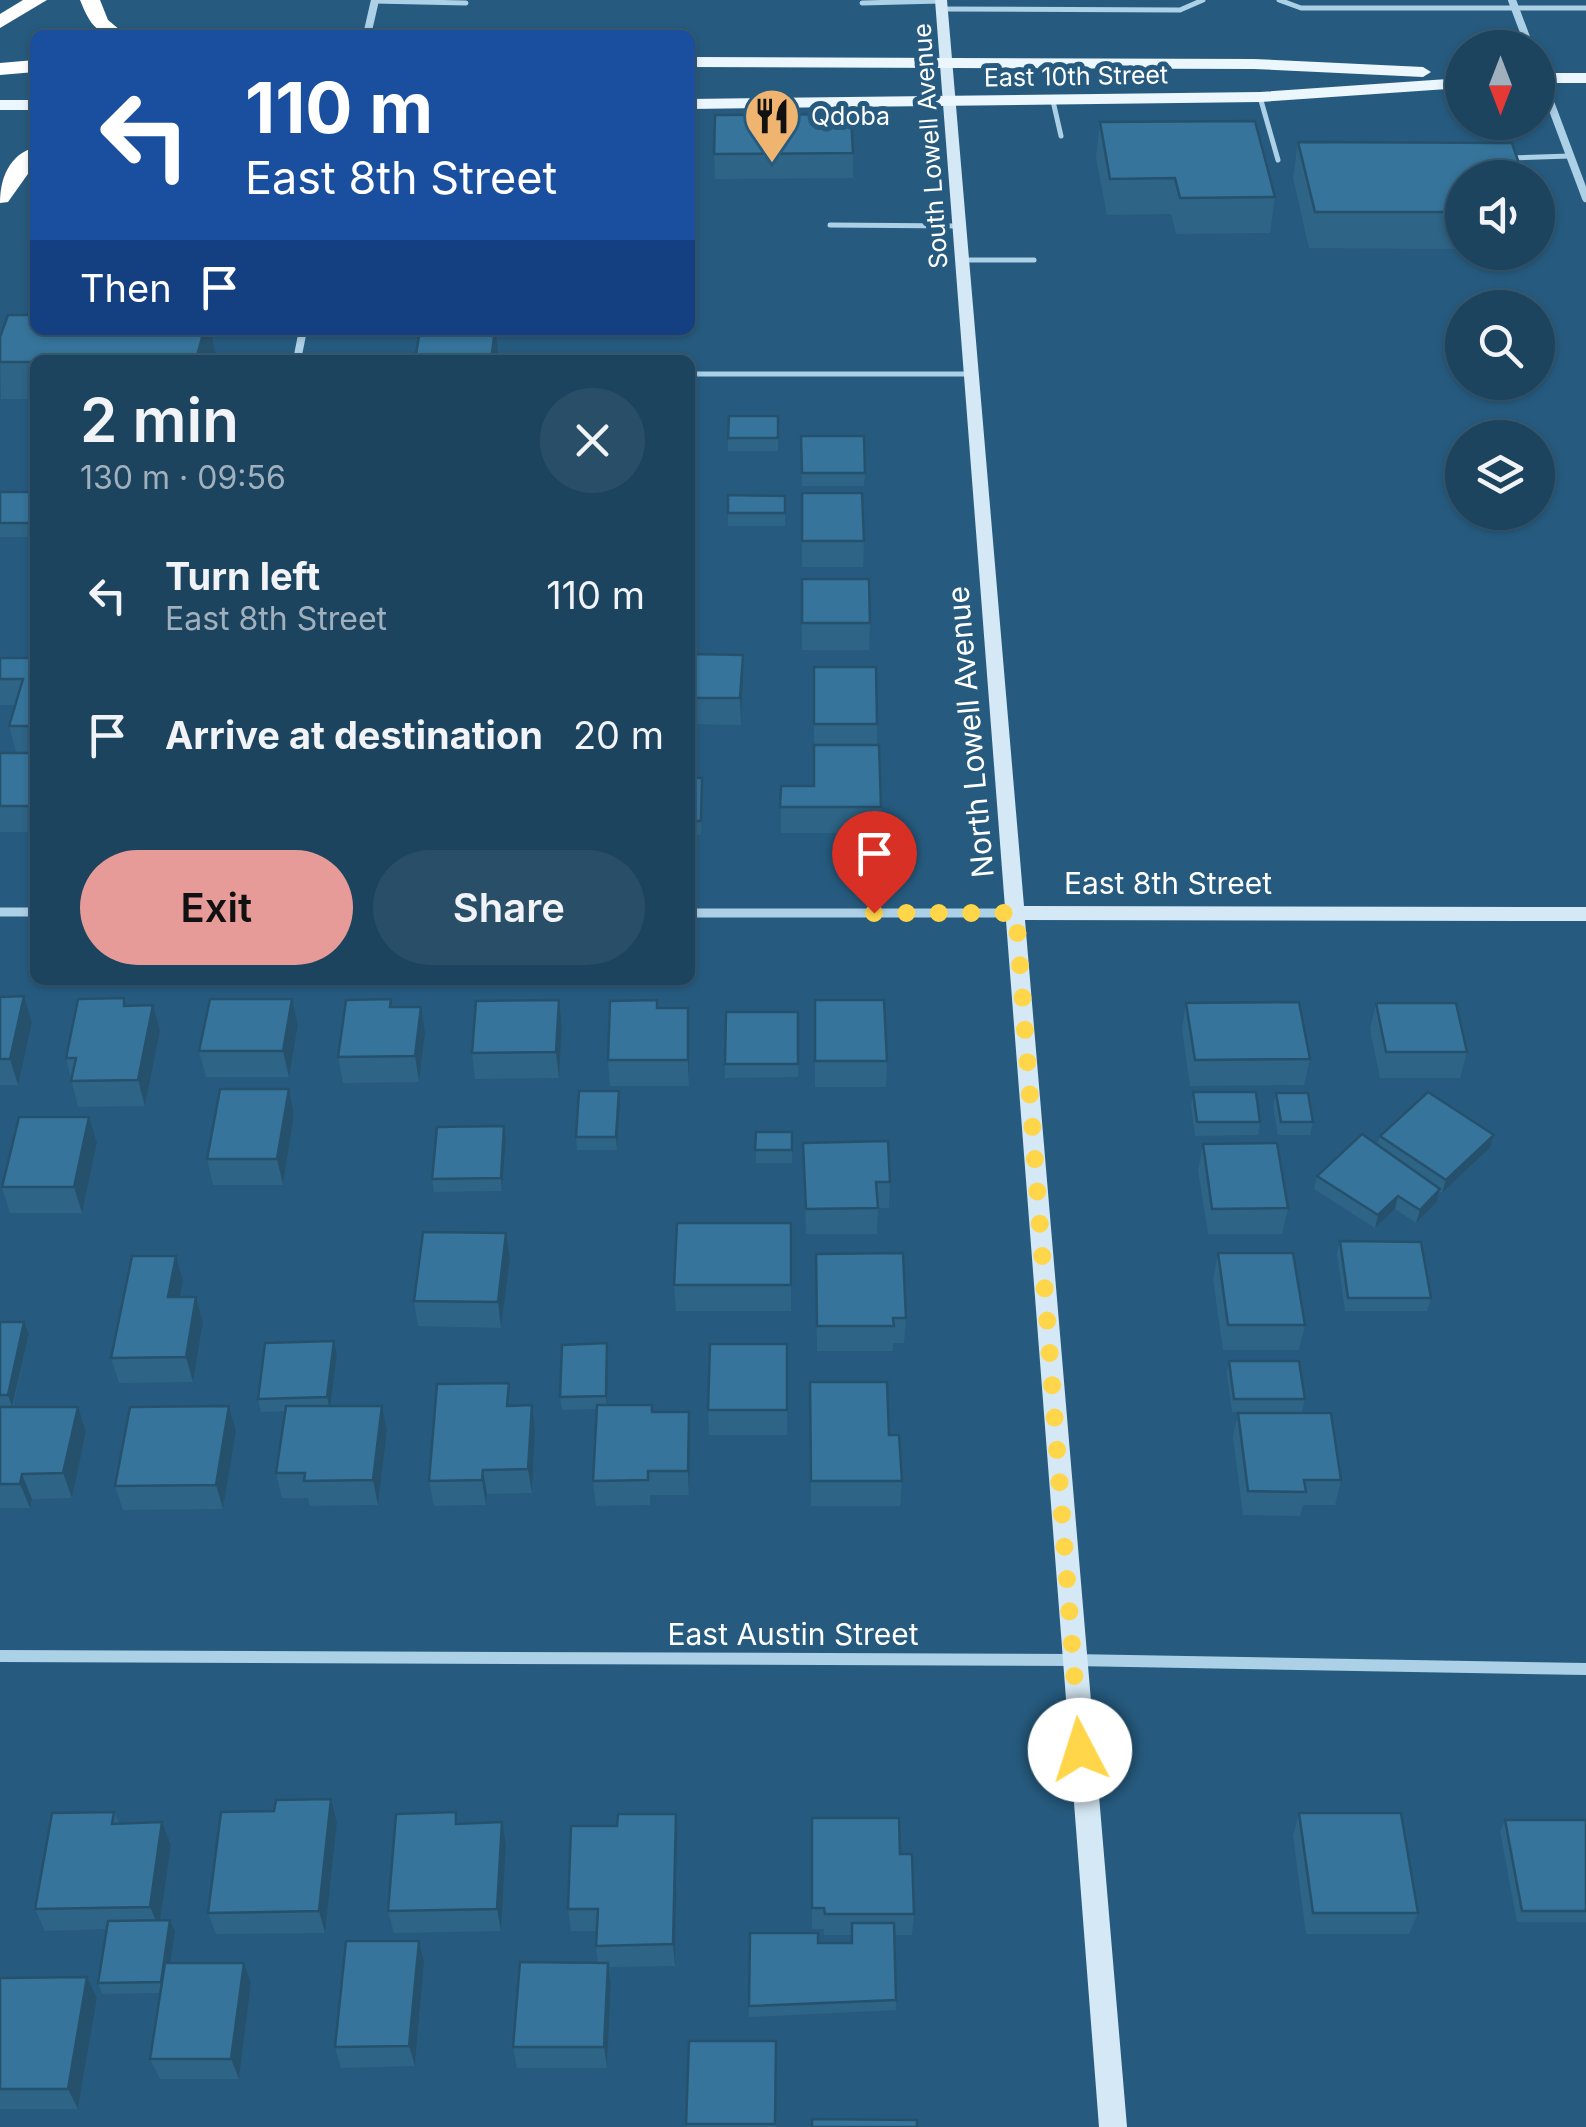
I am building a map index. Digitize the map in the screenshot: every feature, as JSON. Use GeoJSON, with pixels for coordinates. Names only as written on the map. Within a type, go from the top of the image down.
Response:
{"type":"FeatureCollection","features":[{"type":"Feature","properties":{"kind":"highway"},"geometry":{"type":"LineString","coordinates":[[0,22],[37,0]]}},
{"type":"Feature","properties":{"kind":"highway"},"geometry":{"type":"LineString","coordinates":[[90,0],[99,23],[109,30]]}},
{"type":"Feature","properties":{"kind":"highway"},"geometry":{"type":"LineString","coordinates":[[0,66],[30,65]]}},
{"type":"Feature","properties":{"kind":"highway"},"geometry":{"type":"LineString","coordinates":[[0,197],[30,157]]}},
{"type":"Feature","properties":{"kind":"main road","name":"East 10th Street"},"geometry":{"type":"LineString","coordinates":[[695,62],[1254,64],[1445,73]]}},
{"type":"Feature","properties":{"kind":"main road"},"geometry":{"type":"LineString","coordinates":[[1555,77],[1586,78]]}},
{"type":"Feature","properties":{"kind":"main road","name":"East 10th Street"},"geometry":{"type":"LineString","coordinates":[[695,104],[948,104],[1260,97],[1445,84]]}},
{"type":"Feature","properties":{"kind":"main road"},"geometry":{"type":"LineString","coordinates":[[0,105],[30,105]]}},
{"type":"Feature","properties":{"kind":"street"},"geometry":{"type":"LineString","coordinates":[[369,30],[375,1]]}},
{"type":"Feature","properties":{"kind":"street","name":"South Lowell Avenue"},"geometry":{"type":"LineString","coordinates":[[941,4],[964,289]]}},
{"type":"Feature","properties":{"kind":"street"},"geometry":{"type":"LineString","coordinates":[[1514,4],[1523,30]]}},
{"type":"Feature","properties":{"kind":"street"},"geometry":{"type":"LineString","coordinates":[[1555,118],[1586,198]]}},
{"type":"Feature","properties":{"kind":"street","name":"North Lowell Avenue"},"geometry":{"type":"LineString","coordinates":[[964,289],[1072,1660],[1113,2127]]}},
{"type":"Feature","properties":{"kind":"street"},"geometry":{"type":"LineString","coordinates":[[0,912],[30,912]]}},
{"type":"Feature","properties":{"kind":"street","name":"East 8th Street"},"geometry":{"type":"LineString","coordinates":[[695,912],[1586,914]]}},
{"type":"Feature","properties":{"kind":"street","name":"East Austin Street"},"geometry":{"type":"LineString","coordinates":[[0,1656],[1072,1660],[1586,1669]]}},
{"type":"Feature","properties":{"kind":"lane"},"geometry":{"type":"LineString","coordinates":[[862,3],[1180,10],[1203,0]]}},
{"type":"Feature","properties":{"kind":"lane"},"geometry":{"type":"LineString","coordinates":[[1279,0],[1302,8],[1514,4],[1586,8]]}},
{"type":"Feature","properties":{"kind":"lane"},"geometry":{"type":"LineString","coordinates":[[1414,0],[1417,8]]}},
{"type":"Feature","properties":{"kind":"lane"},"geometry":{"type":"LineString","coordinates":[[375,1],[466,3]]}},
{"type":"Feature","properties":{"kind":"lane"},"geometry":{"type":"LineString","coordinates":[[1260,97],[1278,160]]}},
{"type":"Feature","properties":{"kind":"lane"},"geometry":{"type":"LineString","coordinates":[[1053,101],[1060,136]]}},
{"type":"Feature","properties":{"kind":"lane"},"geometry":{"type":"LineString","coordinates":[[1496,158],[1570,156]]}},
{"type":"Feature","properties":{"kind":"lane"},"geometry":{"type":"LineString","coordinates":[[830,225],[958,226]]}},
{"type":"Feature","properties":{"kind":"lane"},"geometry":{"type":"LineString","coordinates":[[961,260],[1034,260]]}},
{"type":"Feature","properties":{"kind":"lane"},"geometry":{"type":"LineString","coordinates":[[695,374],[970,374]]}},
{"type":"Feature","properties":{"kind":"building"},"geometry":{"type":"Polygon","coordinates":[[[851,114],[853,153],[714,154],[715,115],[851,114]]]}},
{"type":"Feature","properties":{"kind":"building"},"geometry":{"type":"Polygon","coordinates":[[[1255,121],[1275,197],[1180,198],[1175,178],[1110,179],[1100,122],[1255,121]]]}},
{"type":"Feature","properties":{"kind":"building"},"geometry":{"type":"Polygon","coordinates":[[[1298,142],[1512,143],[1518,160],[1445,160],[1445,212],[1315,212],[1298,142]]]}},
{"type":"Feature","properties":{"kind":"building"},"geometry":{"type":"Polygon","coordinates":[[[8,315],[30,315],[30,335],[203,335],[197,355],[30,355],[30,362],[0,362],[0,337],[8,315]]]}},
{"type":"Feature","properties":{"kind":"building"},"geometry":{"type":"Polygon","coordinates":[[[419,335],[494,335],[492,355],[416,355],[419,335]]]}},
{"type":"Feature","properties":{"kind":"building"},"geometry":{"type":"Polygon","coordinates":[[[729,416],[778,416],[778,438],[728,438],[729,416]]]}},
{"type":"Feature","properties":{"kind":"building"},"geometry":{"type":"Polygon","coordinates":[[[801,436],[864,436],[865,473],[802,473],[801,436]]]}},
{"type":"Feature","properties":{"kind":"building"},"geometry":{"type":"Polygon","coordinates":[[[0,492],[30,492],[30,523],[0,523],[0,492]]]}},
{"type":"Feature","properties":{"kind":"building"},"geometry":{"type":"Polygon","coordinates":[[[802,493],[862,493],[864,541],[802,541],[802,493]]]}},
{"type":"Feature","properties":{"kind":"building"},"geometry":{"type":"Polygon","coordinates":[[[728,495],[785,496],[785,513],[728,513],[728,495]]]}},
{"type":"Feature","properties":{"kind":"building"},"geometry":{"type":"Polygon","coordinates":[[[802,579],[869,579],[870,623],[802,623],[802,579]]]}},
{"type":"Feature","properties":{"kind":"building"},"geometry":{"type":"Polygon","coordinates":[[[695,654],[743,655],[740,698],[695,698],[695,654]]]}},
{"type":"Feature","properties":{"kind":"building"},"geometry":{"type":"Polygon","coordinates":[[[0,658],[30,658],[30,726],[9,726],[23,679],[0,679],[0,658]]]}},
{"type":"Feature","properties":{"kind":"building"},"geometry":{"type":"Polygon","coordinates":[[[814,667],[876,667],[877,724],[814,724],[814,667]]]}},
{"type":"Feature","properties":{"kind":"building"},"geometry":{"type":"Polygon","coordinates":[[[814,745],[879,745],[881,807],[780,807],[781,786],[814,786],[814,745]]]}},
{"type":"Feature","properties":{"kind":"building"},"geometry":{"type":"Polygon","coordinates":[[[0,753],[30,753],[30,806],[0,806],[0,753]]]}},
{"type":"Feature","properties":{"kind":"building"},"geometry":{"type":"Polygon","coordinates":[[[695,778],[702,778],[701,821],[695,821],[695,778]]]}},
{"type":"Feature","properties":{"kind":"building"},"geometry":{"type":"Polygon","coordinates":[[[24,996],[10,1059],[0,1059],[0,997],[24,996]]]}},
{"type":"Feature","properties":{"kind":"building"},"geometry":{"type":"Polygon","coordinates":[[[124,998],[124,1006],[153,1005],[138,1080],[71,1081],[76,1058],[66,1058],[78,999],[124,998]]]}},
{"type":"Feature","properties":{"kind":"building"},"geometry":{"type":"Polygon","coordinates":[[[210,999],[292,999],[283,1051],[199,1051],[210,999]]]}},
{"type":"Feature","properties":{"kind":"building"},"geometry":{"type":"Polygon","coordinates":[[[391,999],[390,1007],[421,1007],[415,1056],[338,1057],[346,1000],[391,999]]]}},
{"type":"Feature","properties":{"kind":"building"},"geometry":{"type":"Polygon","coordinates":[[[559,1000],[556,1052],[472,1053],[476,1001],[559,1000]]]}},
{"type":"Feature","properties":{"kind":"building"},"geometry":{"type":"Polygon","coordinates":[[[657,1000],[657,1008],[688,1008],[688,1060],[608,1060],[610,1001],[657,1000]]]}},
{"type":"Feature","properties":{"kind":"building"},"geometry":{"type":"Polygon","coordinates":[[[815,1000],[884,1000],[887,1061],[815,1061],[815,1000]]]}},
{"type":"Feature","properties":{"kind":"building"},"geometry":{"type":"Polygon","coordinates":[[[1299,1002],[1310,1059],[1195,1060],[1186,1003],[1299,1002]]]}},
{"type":"Feature","properties":{"kind":"building"},"geometry":{"type":"Polygon","coordinates":[[[1376,1003],[1456,1003],[1467,1052],[1386,1052],[1376,1003]]]}},
{"type":"Feature","properties":{"kind":"building"},"geometry":{"type":"Polygon","coordinates":[[[726,1012],[798,1012],[798,1064],[725,1064],[726,1012]]]}},
{"type":"Feature","properties":{"kind":"building"},"geometry":{"type":"Polygon","coordinates":[[[220,1089],[289,1089],[277,1159],[207,1159],[220,1089]]]}},
{"type":"Feature","properties":{"kind":"building"},"geometry":{"type":"Polygon","coordinates":[[[579,1091],[619,1091],[616,1137],[576,1137],[579,1091]]]}},
{"type":"Feature","properties":{"kind":"building"},"geometry":{"type":"Polygon","coordinates":[[[1193,1092],[1256,1092],[1260,1122],[1197,1122],[1193,1092]]]}},
{"type":"Feature","properties":{"kind":"building"},"geometry":{"type":"Polygon","coordinates":[[[1428,1092],[1494,1135],[1446,1180],[1380,1136],[1428,1092]]]}},
{"type":"Feature","properties":{"kind":"building"},"geometry":{"type":"Polygon","coordinates":[[[1276,1093],[1308,1093],[1313,1122],[1281,1122],[1276,1093]]]}},
{"type":"Feature","properties":{"kind":"building"},"geometry":{"type":"Polygon","coordinates":[[[19,1117],[89,1117],[74,1187],[2,1187],[19,1117]]]}},
{"type":"Feature","properties":{"kind":"building"},"geometry":{"type":"Polygon","coordinates":[[[504,1126],[501,1178],[432,1179],[437,1127],[504,1126]]]}},
{"type":"Feature","properties":{"kind":"building"},"geometry":{"type":"Polygon","coordinates":[[[756,1132],[792,1132],[792,1150],[755,1150],[756,1132]]]}},
{"type":"Feature","properties":{"kind":"building"},"geometry":{"type":"Polygon","coordinates":[[[1362,1134],[1440,1189],[1420,1210],[1398,1196],[1378,1215],[1317,1176],[1362,1134]]]}},
{"type":"Feature","properties":{"kind":"building"},"geometry":{"type":"Polygon","coordinates":[[[888,1141],[890,1182],[876,1182],[878,1208],[806,1209],[803,1143],[888,1141]]]}},
{"type":"Feature","properties":{"kind":"building"},"geometry":{"type":"Polygon","coordinates":[[[1277,1143],[1288,1208],[1212,1209],[1203,1144],[1277,1143]]]}},
{"type":"Feature","properties":{"kind":"building"},"geometry":{"type":"Polygon","coordinates":[[[677,1223],[791,1223],[791,1285],[674,1285],[677,1223]]]}},
{"type":"Feature","properties":{"kind":"building"},"geometry":{"type":"Polygon","coordinates":[[[423,1232],[506,1233],[498,1302],[414,1301],[423,1232]]]}},
{"type":"Feature","properties":{"kind":"building"},"geometry":{"type":"Polygon","coordinates":[[[1340,1241],[1421,1242],[1431,1298],[1348,1298],[1340,1241]]]}},
{"type":"Feature","properties":{"kind":"building"},"geometry":{"type":"Polygon","coordinates":[[[903,1253],[906,1318],[893,1318],[894,1326],[817,1326],[816,1254],[903,1253]]]}},
{"type":"Feature","properties":{"kind":"building"},"geometry":{"type":"Polygon","coordinates":[[[1218,1253],[1293,1253],[1305,1325],[1228,1325],[1218,1253]]]}},
{"type":"Feature","properties":{"kind":"building"},"geometry":{"type":"Polygon","coordinates":[[[132,1256],[176,1256],[168,1297],[196,1297],[186,1357],[111,1358],[132,1256]]]}},
{"type":"Feature","properties":{"kind":"building"},"geometry":{"type":"Polygon","coordinates":[[[0,1322],[24,1322],[8,1395],[0,1395],[0,1322]]]}},
{"type":"Feature","properties":{"kind":"building"},"geometry":{"type":"Polygon","coordinates":[[[334,1341],[327,1397],[258,1399],[265,1343],[334,1341]]]}},
{"type":"Feature","properties":{"kind":"building"},"geometry":{"type":"Polygon","coordinates":[[[607,1343],[606,1396],[560,1397],[562,1345],[607,1343]]]}},
{"type":"Feature","properties":{"kind":"building"},"geometry":{"type":"Polygon","coordinates":[[[710,1344],[787,1344],[787,1410],[708,1410],[710,1344]]]}},
{"type":"Feature","properties":{"kind":"building"},"geometry":{"type":"Polygon","coordinates":[[[1229,1361],[1299,1361],[1305,1399],[1234,1399],[1229,1361]]]}},
{"type":"Feature","properties":{"kind":"building"},"geometry":{"type":"Polygon","coordinates":[[[810,1382],[887,1382],[889,1435],[899,1435],[902,1481],[811,1481],[810,1382]]]}},
{"type":"Feature","properties":{"kind":"building"},"geometry":{"type":"Polygon","coordinates":[[[509,1383],[507,1406],[532,1405],[528,1469],[483,1470],[482,1480],[429,1481],[437,1384],[509,1383]]]}},
{"type":"Feature","properties":{"kind":"building"},"geometry":{"type":"Polygon","coordinates":[[[597,1405],[652,1405],[652,1412],[689,1412],[688,1471],[648,1471],[648,1480],[593,1481],[597,1405]]]}},
{"type":"Feature","properties":{"kind":"building"},"geometry":{"type":"Polygon","coordinates":[[[229,1406],[216,1485],[115,1486],[130,1407],[229,1406]]]}},
{"type":"Feature","properties":{"kind":"building"},"geometry":{"type":"Polygon","coordinates":[[[286,1406],[382,1406],[373,1480],[304,1481],[305,1473],[276,1473],[286,1406]]]}},
{"type":"Feature","properties":{"kind":"building"},"geometry":{"type":"Polygon","coordinates":[[[0,1407],[78,1407],[63,1473],[22,1474],[20,1484],[0,1484],[0,1407]]]}},
{"type":"Feature","properties":{"kind":"building"},"geometry":{"type":"Polygon","coordinates":[[[1238,1413],[1331,1413],[1341,1480],[1304,1480],[1306,1492],[1248,1491],[1238,1413]]]}},
{"type":"Feature","properties":{"kind":"building"},"geometry":{"type":"Polygon","coordinates":[[[331,1799],[319,1911],[208,1913],[221,1812],[274,1811],[276,1800],[331,1799]]]}},
{"type":"Feature","properties":{"kind":"building"},"geometry":{"type":"Polygon","coordinates":[[[114,1812],[112,1824],[162,1822],[150,1907],[35,1909],[52,1813],[114,1812]]]}},
{"type":"Feature","properties":{"kind":"building"},"geometry":{"type":"Polygon","coordinates":[[[456,1812],[456,1824],[502,1822],[497,1909],[388,1911],[396,1814],[456,1812]]]}},
{"type":"Feature","properties":{"kind":"building"},"geometry":{"type":"Polygon","coordinates":[[[1299,1813],[1401,1813],[1418,1913],[1313,1913],[1299,1813]]]}},
{"type":"Feature","properties":{"kind":"building"},"geometry":{"type":"Polygon","coordinates":[[[618,1814],[676,1814],[673,1944],[596,1946],[598,1909],[568,1909],[571,1826],[617,1826],[618,1814]]]}},
{"type":"Feature","properties":{"kind":"building"},"geometry":{"type":"Polygon","coordinates":[[[812,1818],[899,1818],[900,1854],[912,1854],[914,1914],[825,1914],[824,1908],[812,1908],[812,1818]]]}},
{"type":"Feature","properties":{"kind":"building"},"geometry":{"type":"Polygon","coordinates":[[[1505,1820],[1586,1820],[1586,1911],[1522,1911],[1505,1820]]]}},
{"type":"Feature","properties":{"kind":"building"},"geometry":{"type":"Polygon","coordinates":[[[170,1920],[161,1982],[98,1983],[108,1921],[170,1920]]]}},
{"type":"Feature","properties":{"kind":"building"},"geometry":{"type":"Polygon","coordinates":[[[852,1923],[894,1923],[896,2000],[749,2006],[750,1933],[818,1933],[818,1943],[852,1943],[852,1923]]]}},
{"type":"Feature","properties":{"kind":"building"},"geometry":{"type":"Polygon","coordinates":[[[346,1941],[419,1941],[409,2046],[335,2047],[346,1941]]]}},
{"type":"Feature","properties":{"kind":"building"},"geometry":{"type":"Polygon","coordinates":[[[520,1962],[608,1963],[604,2047],[513,2047],[520,1962]]]}},
{"type":"Feature","properties":{"kind":"building"},"geometry":{"type":"Polygon","coordinates":[[[165,1963],[244,1963],[231,2059],[150,2059],[165,1963]]]}},
{"type":"Feature","properties":{"kind":"building"},"geometry":{"type":"Polygon","coordinates":[[[87,1977],[68,2089],[0,2089],[0,1978],[87,1977]]]}},
{"type":"Feature","properties":{"kind":"building"},"geometry":{"type":"Polygon","coordinates":[[[689,2041],[776,2041],[775,2124],[686,2124],[689,2041]]]}},
{"type":"Feature","properties":{"kind":"building"},"geometry":{"type":"Polygon","coordinates":[[[812,2119],[917,2120],[917,2127],[812,2127],[812,2119]]]}},
{"type":"Feature","properties":{"kind":"place","name":"Qdoba"},"geometry":{"type":"Point","coordinates":[772,165]}},
{"type":"Feature","properties":{"kind":"route"},"geometry":{"type":"LineString","coordinates":[[874,913],[1016,913],[1080,1750]]}}]}
